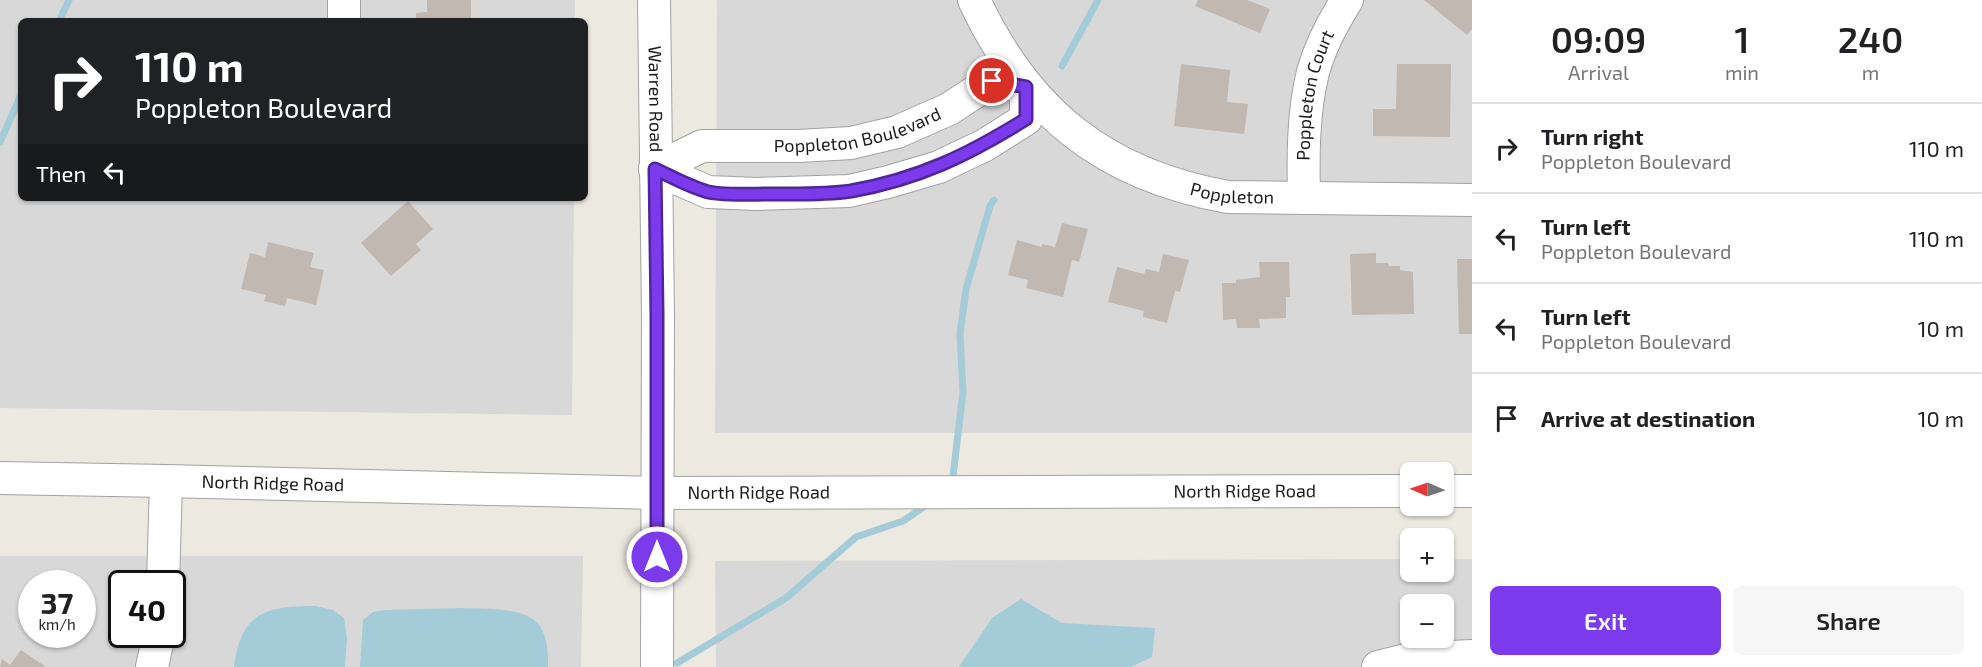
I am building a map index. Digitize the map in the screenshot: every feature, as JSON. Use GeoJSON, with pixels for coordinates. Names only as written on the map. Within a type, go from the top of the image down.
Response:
{"type":"FeatureCollection","features":[{"type":"Feature","properties":{"kind":"street"},"geometry":{"type":"LineString","coordinates":[[344,18],[345,0]]}},
{"type":"Feature","properties":{"kind":"street","name":"Warren Road"},"geometry":{"type":"LineString","coordinates":[[654,0],[657,667]]}},
{"type":"Feature","properties":{"kind":"street","name":"Poppleton"},"geometry":{"type":"LineString","coordinates":[[974,0],[988,32],[1026,87],[1046,108],[1070,130],[1117,162],[1165,182],[1228,197],[1472,200]]}},
{"type":"Feature","properties":{"kind":"street","name":"Poppleton Court"},"geometry":{"type":"LineString","coordinates":[[1304,198],[1303,151],[1313,72],[1323,45],[1347,0]]}},
{"type":"Feature","properties":{"kind":"street","name":"Poppleton Boulevard"},"geometry":{"type":"LineString","coordinates":[[655,169],[702,146],[798,146],[851,143],[897,132],[949,109],[992,81],[1026,87]]}},
{"type":"Feature","properties":{"kind":"street"},"geometry":{"type":"LineString","coordinates":[[655,169],[708,192],[801,194],[849,191],[939,167],[985,145],[1026,119],[1026,87]]}},
{"type":"Feature","properties":{"kind":"street","name":"North Ridge Road"},"geometry":{"type":"LineString","coordinates":[[0,478],[657,493],[1400,491]]}},
{"type":"Feature","properties":{"kind":"street"},"geometry":{"type":"LineString","coordinates":[[163,570],[166,481]]}},
{"type":"Feature","properties":{"kind":"street"},"geometry":{"type":"LineString","coordinates":[[1454,491],[1472,491]]}},
{"type":"Feature","properties":{"kind":"street"},"geometry":{"type":"LineString","coordinates":[[152,667],[156,648]]}},
{"type":"Feature","properties":{"kind":"street"},"geometry":{"type":"LineString","coordinates":[[1378,667],[1410,659],[1472,656]]}},
{"type":"Feature","properties":{"kind":"shaded area"},"geometry":{"type":"Polygon","coordinates":[[[0,0],[575,0],[575,18],[18,18],[18,201],[574,201],[572,415],[0,408],[0,0]]]}},
{"type":"Feature","properties":{"kind":"shaded area"},"geometry":{"type":"Polygon","coordinates":[[[717,0],[1472,0],[1472,433],[715,433],[717,0]]]}},
{"type":"Feature","properties":{"kind":"shaded area"},"geometry":{"type":"Polygon","coordinates":[[[0,556],[583,556],[581,667],[0,667],[0,556]]]}},
{"type":"Feature","properties":{"kind":"shaded area"},"geometry":{"type":"Polygon","coordinates":[[[1400,559],[1400,582],[1454,582],[1454,559],[1472,559],[1472,667],[716,667],[715,561],[1400,559]]]}},
{"type":"Feature","properties":{"kind":"water"},"geometry":{"type":"Polygon","coordinates":[[[1021,599],[1062,623],[1155,628],[1152,657],[1131,667],[959,667],[992,618],[1021,599]]]}},
{"type":"Feature","properties":{"kind":"water"},"geometry":{"type":"Polygon","coordinates":[[[316,606],[333,610],[344,618],[347,638],[345,667],[234,667],[237,649],[243,634],[259,616],[283,608],[316,606]]]}},
{"type":"Feature","properties":{"kind":"water"},"geometry":{"type":"Polygon","coordinates":[[[460,608],[503,610],[525,615],[533,620],[540,626],[545,636],[548,667],[360,667],[363,620],[373,612],[460,608]]]}},
{"type":"Feature","properties":{"kind":"building"},"geometry":{"type":"Polygon","coordinates":[[[427,0],[471,0],[471,18],[416,18],[416,13],[427,12],[427,0]]]}},
{"type":"Feature","properties":{"kind":"building"},"geometry":{"type":"Polygon","coordinates":[[[1198,0],[1247,0],[1270,9],[1260,33],[1195,6],[1198,0]]]}},
{"type":"Feature","properties":{"kind":"building"},"geometry":{"type":"Polygon","coordinates":[[[1424,0],[1472,0],[1472,29],[1467,35],[1424,0]]]}},
{"type":"Feature","properties":{"kind":"building"},"geometry":{"type":"Polygon","coordinates":[[[1181,64],[1230,70],[1227,102],[1248,104],[1244,134],[1174,126],[1181,64]]]}},
{"type":"Feature","properties":{"kind":"building"},"geometry":{"type":"Polygon","coordinates":[[[1397,64],[1451,64],[1450,137],[1373,136],[1373,109],[1396,109],[1397,64]]]}},
{"type":"Feature","properties":{"kind":"building"},"geometry":{"type":"Polygon","coordinates":[[[408,201],[433,229],[416,244],[421,250],[391,276],[361,243],[408,201]]]}},
{"type":"Feature","properties":{"kind":"building"},"geometry":{"type":"Polygon","coordinates":[[[1062,223],[1088,229],[1079,262],[1072,260],[1063,297],[1026,288],[1028,280],[1008,275],[1017,240],[1042,247],[1042,244],[1055,247],[1062,223]]]}},
{"type":"Feature","properties":{"kind":"building"},"geometry":{"type":"Polygon","coordinates":[[[268,242],[314,253],[310,267],[324,270],[316,305],[287,298],[285,306],[264,301],[266,295],[241,289],[250,253],[265,257],[268,242]]]}},
{"type":"Feature","properties":{"kind":"building"},"geometry":{"type":"Polygon","coordinates":[[[1376,253],[1376,263],[1388,263],[1389,266],[1400,266],[1400,270],[1413,272],[1414,314],[1352,315],[1350,254],[1376,253]]]}},
{"type":"Feature","properties":{"kind":"building"},"geometry":{"type":"Polygon","coordinates":[[[1163,254],[1189,260],[1180,292],[1175,291],[1167,323],[1143,317],[1144,311],[1108,302],[1117,267],[1144,274],[1146,269],[1159,272],[1163,254]]]}},
{"type":"Feature","properties":{"kind":"building"},"geometry":{"type":"Polygon","coordinates":[[[1457,259],[1472,259],[1472,334],[1459,334],[1457,259]]]}},
{"type":"Feature","properties":{"kind":"building"},"geometry":{"type":"Polygon","coordinates":[[[1259,262],[1289,262],[1290,297],[1286,297],[1286,318],[1259,319],[1260,328],[1237,328],[1236,319],[1223,320],[1222,283],[1236,283],[1236,280],[1260,277],[1259,262]]]}},
{"type":"Feature","properties":{"kind":"building"},"geometry":{"type":"Polygon","coordinates":[[[21,650],[46,667],[0,667],[2,659],[10,665],[21,650]]]}},
{"type":"Feature","properties":{"kind":"waterway"},"geometry":{"type":"LineString","coordinates":[[60,18],[69,0]]}},
{"type":"Feature","properties":{"kind":"waterway"},"geometry":{"type":"LineString","coordinates":[[1062,66],[1098,0]]}},
{"type":"Feature","properties":{"kind":"waterway"},"geometry":{"type":"LineString","coordinates":[[0,142],[18,102]]}},
{"type":"Feature","properties":{"kind":"waterway"},"geometry":{"type":"LineString","coordinates":[[952,484],[963,392],[960,334],[966,289],[990,206],[994,200]]}},
{"type":"Feature","properties":{"kind":"waterway"},"geometry":{"type":"LineString","coordinates":[[677,663],[786,598],[856,537],[903,521],[928,504]]}},
{"type":"Feature","properties":{"kind":"route"},"geometry":{"type":"LineString","coordinates":[[657,557],[655,169],[708,192],[801,194],[849,191],[888,182],[939,167],[985,145],[1026,119],[1026,87],[992,81]]}}]}
